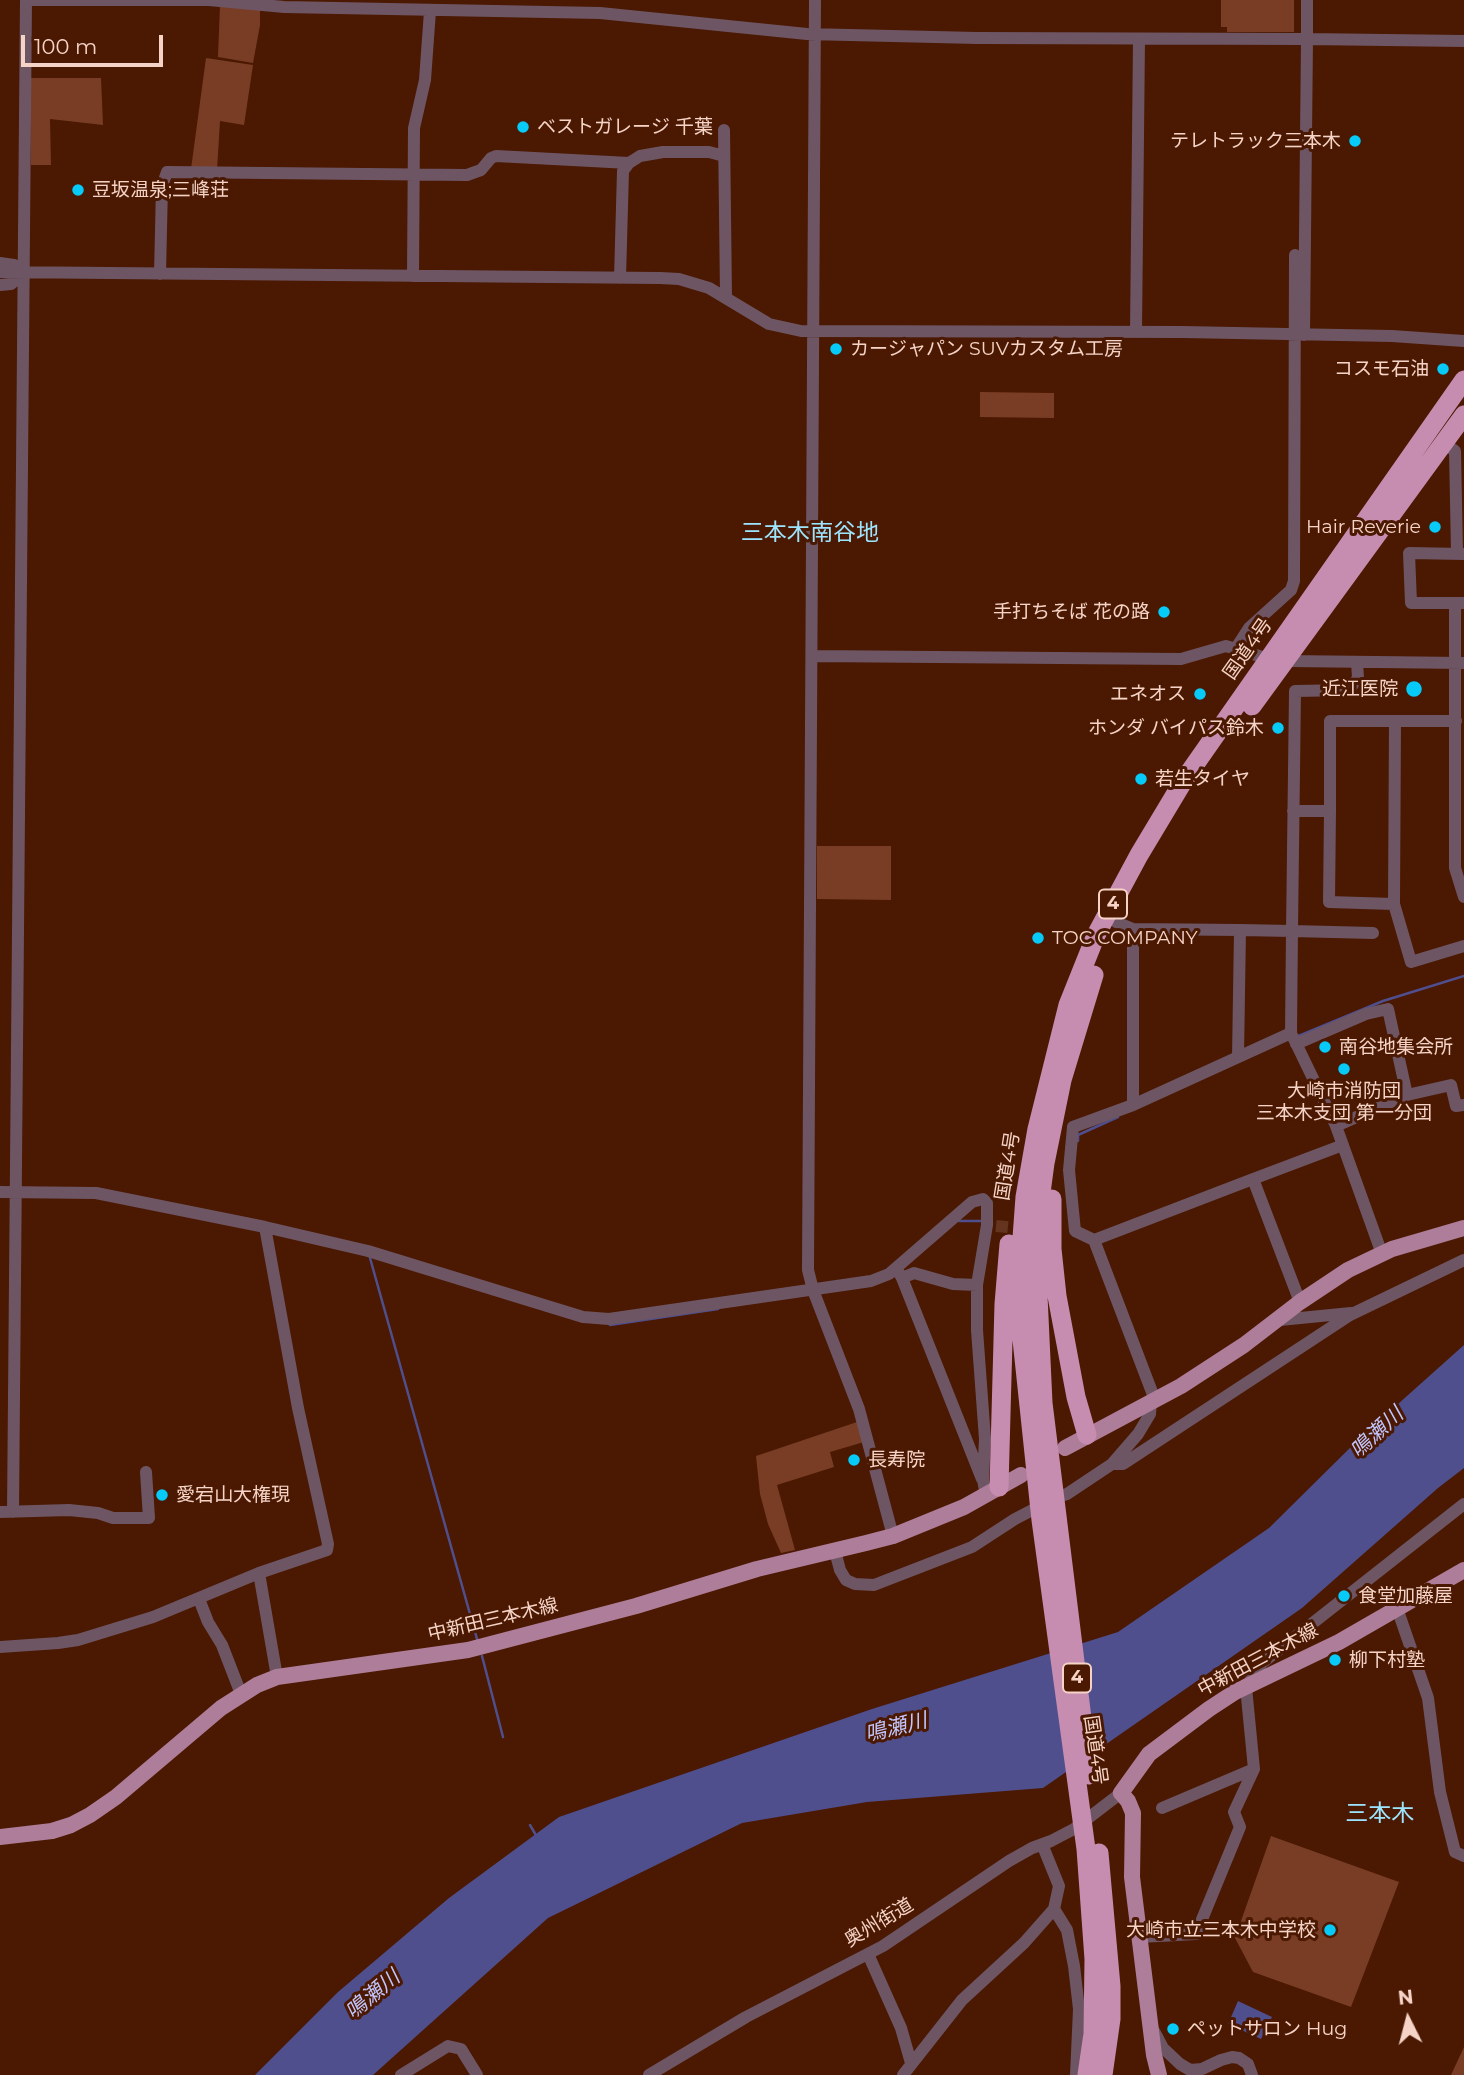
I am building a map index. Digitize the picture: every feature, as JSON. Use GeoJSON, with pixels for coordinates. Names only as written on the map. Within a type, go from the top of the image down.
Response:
{"type":"FeatureCollection","features":[{"type":"Feature","properties":{"kind":"highway","name":"国道4号"},"geometry":{"type":"LineString","coordinates":[[1048,1508],[1037,1284],[1040,1199],[1055,1114],[1093,977],[1124,925],[1153,852],[1266,686],[1278,660],[1464,380]]}},
{"type":"Feature","properties":{"kind":"highway","name":"国道4号"},"geometry":{"type":"LineString","coordinates":[[1103,2075],[1109,2039],[1111,1986],[1048,1508],[1021,1330],[1020,1265],[1025,1197],[1037,1129],[1068,1005],[1096,935],[1184,780],[1445,444],[1464,415]]}},
{"type":"Feature","properties":{"kind":"highway"},"geometry":{"type":"LineString","coordinates":[[989,1487],[1008,1248],[1030,1128],[1053,1063]]}},
{"type":"Feature","properties":{"kind":"highway"},"geometry":{"type":"LineString","coordinates":[[1055,1114],[1052,1249],[1062,1323],[1076,1397],[1087,1435]]}},
{"type":"Feature","properties":{"kind":"highway","name":"国道4号"},"geometry":{"type":"LineString","coordinates":[[1087,2075],[1093,2034],[1092,1849]]}},
{"type":"Feature","properties":{"kind":"main road"},"geometry":{"type":"LineString","coordinates":[[1065,1448],[1210,1367],[1348,1270],[1392,1249],[1464,1228]]}},
{"type":"Feature","properties":{"kind":"main road","name":"中新田三本木線"},"geometry":{"type":"LineString","coordinates":[[0,1836],[52,1831],[90,1815],[116,1797],[241,1694],[276,1678],[468,1650],[636,1606],[750,1571],[893,1536],[964,1507],[989,1487],[1020,1475]]}},
{"type":"Feature","properties":{"kind":"main road","name":"中新田三本木線"},"geometry":{"type":"LineString","coordinates":[[1121,1793],[1149,1755],[1209,1709],[1245,1687],[1339,1642],[1464,1570]]}},
{"type":"Feature","properties":{"kind":"main road"},"geometry":{"type":"LineString","coordinates":[[1121,1793],[1133,1813],[1132,1877],[1154,2055],[1160,2075]]}},
{"type":"Feature","properties":{"kind":"street"},"geometry":{"type":"LineString","coordinates":[[146,1472],[149,1518],[113,1518],[98,1513],[69,1510],[7,1512],[17,1196],[26,0],[209,0],[284,7],[600,13],[815,34],[1464,41]]}},
{"type":"Feature","properties":{"kind":"street"},"geometry":{"type":"LineString","coordinates":[[816,0],[808,1270],[814,1293],[859,1409],[893,1536]]}},
{"type":"Feature","properties":{"kind":"street"},"geometry":{"type":"LineString","coordinates":[[1236,648],[1249,628],[1292,590],[1294,582],[1307,0]]}},
{"type":"Feature","properties":{"kind":"street"},"geometry":{"type":"LineString","coordinates":[[413,276],[414,128],[425,80],[430,11]]}},
{"type":"Feature","properties":{"kind":"street"},"geometry":{"type":"LineString","coordinates":[[1136,332],[1139,39]]}},
{"type":"Feature","properties":{"kind":"street"},"geometry":{"type":"LineString","coordinates":[[724,130],[726,297]]}},
{"type":"Feature","properties":{"kind":"street"},"geometry":{"type":"LineString","coordinates":[[620,278],[623,171],[629,163],[640,156],[663,152],[709,152],[724,156]]}},
{"type":"Feature","properties":{"kind":"street"},"geometry":{"type":"LineString","coordinates":[[160,274],[162,186],[167,172],[414,176],[475,174],[496,156],[629,163]]}},
{"type":"Feature","properties":{"kind":"street"},"geometry":{"type":"LineString","coordinates":[[1295,255],[1300,335]]}},
{"type":"Feature","properties":{"kind":"street"},"geometry":{"type":"LineString","coordinates":[[0,263],[14,265],[24,272]]}},
{"type":"Feature","properties":{"kind":"street"},"geometry":{"type":"LineString","coordinates":[[0,272],[679,279],[709,288],[769,324],[814,332],[1136,332],[1392,336],[1464,341]]}},
{"type":"Feature","properties":{"kind":"street"},"geometry":{"type":"LineString","coordinates":[[0,285],[11,284],[24,272]]}},
{"type":"Feature","properties":{"kind":"street"},"geometry":{"type":"LineString","coordinates":[[1445,444],[1455,451],[1461,554],[1409,553],[1410,603],[1460,603],[1456,721],[1459,868],[1464,897]]}},
{"type":"Feature","properties":{"kind":"street"},"geometry":{"type":"LineString","coordinates":[[812,656],[1181,659],[1217,648],[1236,648],[1278,660],[1460,663]]}},
{"type":"Feature","properties":{"kind":"street"},"geometry":{"type":"LineString","coordinates":[[1357,663],[1358,678],[1349,690],[1295,691],[1292,931],[1294,1039],[1336,1126],[1382,1254]]}},
{"type":"Feature","properties":{"kind":"street"},"geometry":{"type":"LineString","coordinates":[[1394,904],[1329,902],[1330,721],[1456,721]]}},
{"type":"Feature","properties":{"kind":"street"},"geometry":{"type":"LineString","coordinates":[[1395,722],[1394,904],[1411,962],[1464,946]]}},
{"type":"Feature","properties":{"kind":"street"},"geometry":{"type":"LineString","coordinates":[[1293,811],[1329,811]]}},
{"type":"Feature","properties":{"kind":"street"},"geometry":{"type":"LineString","coordinates":[[1133,1105],[1124,925],[1373,933]]}},
{"type":"Feature","properties":{"kind":"street"},"geometry":{"type":"LineString","coordinates":[[1238,1057],[1240,930]]}},
{"type":"Feature","properties":{"kind":"street"},"geometry":{"type":"LineString","coordinates":[[1075,1231],[1069,1170],[1073,1127],[1133,1105],[1238,1057],[1388,1009],[1407,1096]]}},
{"type":"Feature","properties":{"kind":"street"},"geometry":{"type":"LineString","coordinates":[[1336,1126],[1407,1096],[1451,1084],[1455,1106],[1464,1105]]}},
{"type":"Feature","properties":{"kind":"street"},"geometry":{"type":"LineString","coordinates":[[1094,1240],[1343,1145]]}},
{"type":"Feature","properties":{"kind":"street"},"geometry":{"type":"LineString","coordinates":[[1253,1179],[1300,1302]]}},
{"type":"Feature","properties":{"kind":"street"},"geometry":{"type":"LineString","coordinates":[[0,1192],[17,1196],[79,1192],[112,1195],[266,1231],[368,1251],[593,1319],[625,1318],[814,1293],[899,1273],[914,1273],[953,1284],[977,1285]]}},
{"type":"Feature","properties":{"kind":"street"},"geometry":{"type":"LineString","coordinates":[[899,1273],[954,1216],[978,1199],[983,1199],[992,1225],[977,1285],[977,1330],[989,1487]]}},
{"type":"Feature","properties":{"kind":"street"},"geometry":{"type":"LineString","coordinates":[[0,1647],[78,1640],[153,1617],[200,1600],[259,1573],[327,1550],[328,1544],[298,1408],[266,1231]]}},
{"type":"Feature","properties":{"kind":"street"},"geometry":{"type":"LineString","coordinates":[[835,1551],[846,1580],[855,1584],[874,1585],[928,1566],[972,1547],[1021,1515],[1048,1508],[1112,1464],[1138,1434],[1150,1414],[1153,1401],[1094,1240],[1075,1231],[1059,1231]]}},
{"type":"Feature","properties":{"kind":"street"},"geometry":{"type":"LineString","coordinates":[[1112,1464],[1123,1464],[1354,1313],[1464,1259]]}},
{"type":"Feature","properties":{"kind":"street"},"geometry":{"type":"LineString","coordinates":[[899,1273],[989,1487]]}},
{"type":"Feature","properties":{"kind":"street"},"geometry":{"type":"LineString","coordinates":[[1280,1320],[1354,1313]]}},
{"type":"Feature","properties":{"kind":"street"},"geometry":{"type":"LineString","coordinates":[[1140,1937],[1196,1934],[1240,1826],[1234,1812],[1254,1769],[1245,1687],[1262,1663],[1464,1504]]}},
{"type":"Feature","properties":{"kind":"street"},"geometry":{"type":"LineString","coordinates":[[259,1573],[276,1678]]}},
{"type":"Feature","properties":{"kind":"street"},"geometry":{"type":"LineString","coordinates":[[200,1600],[208,1622],[222,1645],[241,1694]]}},
{"type":"Feature","properties":{"kind":"street"},"geometry":{"type":"LineString","coordinates":[[1397,1608],[1428,1698],[1440,1792],[1455,1852],[1464,1856]]}},
{"type":"Feature","properties":{"kind":"street"},"geometry":{"type":"LineString","coordinates":[[1162,1808],[1254,1769]]}},
{"type":"Feature","properties":{"kind":"street","name":"奥州街道"},"geometry":{"type":"LineString","coordinates":[[649,2075],[746,2017],[868,1954],[1009,1861],[1074,1829],[1121,1793]]}},
{"type":"Feature","properties":{"kind":"street"},"geometry":{"type":"LineString","coordinates":[[902,2075],[962,2000],[1024,1943],[1054,1909],[1059,1886],[1042,1844]]}},
{"type":"Feature","properties":{"kind":"street"},"geometry":{"type":"LineString","coordinates":[[1054,1909],[1067,1930],[1074,1966],[1079,2010],[1076,2075]]}},
{"type":"Feature","properties":{"kind":"street"},"geometry":{"type":"LineString","coordinates":[[868,1954],[901,2028],[911,2063]]}},
{"type":"Feature","properties":{"kind":"street"},"geometry":{"type":"LineString","coordinates":[[1149,2018],[1157,2039],[1186,2068],[1196,2071],[1232,2057],[1248,2064],[1252,2075]]}},
{"type":"Feature","properties":{"kind":"street"},"geometry":{"type":"LineString","coordinates":[[1109,2039],[1111,2075]]}},
{"type":"Feature","properties":{"kind":"street"},"geometry":{"type":"LineString","coordinates":[[401,2075],[449,2046],[461,2049],[477,2075]]}},
{"type":"Feature","properties":{"kind":"shaded area"},"geometry":{"type":"Polygon","coordinates":[[[1221,0],[1294,0],[1294,32],[1227,32],[1227,27],[1221,27],[1221,0]]]}},
{"type":"Feature","properties":{"kind":"shaded area"},"geometry":{"type":"Polygon","coordinates":[[[220,5],[260,6],[260,25],[253,63],[218,57],[220,5]]]}},
{"type":"Feature","properties":{"kind":"shaded area"},"geometry":{"type":"Polygon","coordinates":[[[206,58],[253,65],[244,125],[220,121],[217,170],[191,169],[206,58]]]}},
{"type":"Feature","properties":{"kind":"shaded area"},"geometry":{"type":"Polygon","coordinates":[[[31,78],[101,78],[103,125],[50,119],[51,165],[31,165],[31,78]]]}},
{"type":"Feature","properties":{"kind":"shaded area"},"geometry":{"type":"Polygon","coordinates":[[[980,392],[1054,393],[1054,418],[980,417],[980,392]]]}},
{"type":"Feature","properties":{"kind":"shaded area"},"geometry":{"type":"Polygon","coordinates":[[[817,846],[891,846],[891,900],[817,899],[817,846]]]}},
{"type":"Feature","properties":{"kind":"shaded area"},"geometry":{"type":"Polygon","coordinates":[[[857,1422],[864,1442],[830,1452],[834,1467],[777,1485],[795,1550],[781,1553],[768,1524],[760,1494],[756,1456],[857,1422]]]}},
{"type":"Feature","properties":{"kind":"shaded area"},"geometry":{"type":"Polygon","coordinates":[[[1271,1836],[1399,1882],[1351,2007],[1253,1972],[1235,1938],[1271,1836]]]}},
{"type":"Feature","properties":{"kind":"shaded area"},"geometry":{"type":"Polygon","coordinates":[[[1464,2047],[1464,2075],[1451,2075],[1464,2047]]]}},
{"type":"Feature","properties":{"kind":"water","name":"鳴瀬川"},"geometry":{"type":"Polygon","coordinates":[[[1464,1345],[1464,1468],[1302,1608],[1043,1788],[867,1802],[742,1823],[548,1918],[373,2075],[255,2075],[338,1992],[449,1898],[559,1817],[872,1709],[1118,1632],[1269,1528],[1360,1438],[1464,1345]]]}},
{"type":"Feature","properties":{"kind":"water"},"geometry":{"type":"Polygon","coordinates":[[[1238,2001],[1272,2017],[1261,2039],[1228,2024],[1238,2001]]]}},
{"type":"Feature","properties":{"kind":"waterway"},"geometry":{"type":"LineString","coordinates":[[1296,1037],[1383,1001],[1464,976]]}},
{"type":"Feature","properties":{"kind":"waterway"},"geometry":{"type":"LineString","coordinates":[[1078,1141],[1078,1135],[1118,1117]]}},
{"type":"Feature","properties":{"kind":"waterway"},"geometry":{"type":"LineString","coordinates":[[959,1221],[982,1221]]}},
{"type":"Feature","properties":{"kind":"waterway"},"geometry":{"type":"LineString","coordinates":[[370,1258],[477,1639]]}},
{"type":"Feature","properties":{"kind":"waterway"},"geometry":{"type":"LineString","coordinates":[[610,1325],[718,1309]]}},
{"type":"Feature","properties":{"kind":"waterway"},"geometry":{"type":"LineString","coordinates":[[482,1656],[503,1737]]}},
{"type":"Feature","properties":{"kind":"waterway"},"geometry":{"type":"LineString","coordinates":[[530,1825],[537,1837]]}},
{"type":"Feature","properties":{"kind":"tunnel"},"geometry":{"type":"LineString","coordinates":[[996,1226],[1028,1229]]}},
{"type":"Feature","properties":{"kind":"place","name":"ベストガレージ 千葉"},"geometry":{"type":"Point","coordinates":[523,127]}},
{"type":"Feature","properties":{"kind":"place","name":"テレトラック三本木"},"geometry":{"type":"Point","coordinates":[1355,141]}},
{"type":"Feature","properties":{"kind":"place","name":"豆坂温泉;三峰荘"},"geometry":{"type":"Point","coordinates":[78,190]}},
{"type":"Feature","properties":{"kind":"place","name":"カージャパン SUVカスタム工房"},"geometry":{"type":"Point","coordinates":[836,349]}},
{"type":"Feature","properties":{"kind":"place","name":"コスモ石油"},"geometry":{"type":"Point","coordinates":[1443,369]}},
{"type":"Feature","properties":{"kind":"place","name":"Hair Reverie"},"geometry":{"type":"Point","coordinates":[1435,527]}},
{"type":"Feature","properties":{"kind":"place","name":"手打ちそば 花の路"},"geometry":{"type":"Point","coordinates":[1164,612]}},
{"type":"Feature","properties":{"kind":"place","name":"近江医院"},"geometry":{"type":"Point","coordinates":[1414,689]}},
{"type":"Feature","properties":{"kind":"place","name":"エネオス"},"geometry":{"type":"Point","coordinates":[1200,694]}},
{"type":"Feature","properties":{"kind":"place","name":"ホンダ バイパス鈴木"},"geometry":{"type":"Point","coordinates":[1278,728]}},
{"type":"Feature","properties":{"kind":"place","name":"若生タイヤ"},"geometry":{"type":"Point","coordinates":[1141,779]}},
{"type":"Feature","properties":{"kind":"place","name":"TOC COMPANY"},"geometry":{"type":"Point","coordinates":[1038,938]}},
{"type":"Feature","properties":{"kind":"place","name":"南谷地集会所"},"geometry":{"type":"Point","coordinates":[1325,1047]}},
{"type":"Feature","properties":{"kind":"place","name":"大崎市消防団 三本木支団 第一分団"},"geometry":{"type":"Point","coordinates":[1344,1069]}},
{"type":"Feature","properties":{"kind":"place","name":"長寿院"},"geometry":{"type":"Point","coordinates":[854,1460]}},
{"type":"Feature","properties":{"kind":"place","name":"愛宕山大権現"},"geometry":{"type":"Point","coordinates":[162,1495]}},
{"type":"Feature","properties":{"kind":"place","name":"食堂加藤屋"},"geometry":{"type":"Point","coordinates":[1344,1596]}},
{"type":"Feature","properties":{"kind":"place","name":"柳下村塾"},"geometry":{"type":"Point","coordinates":[1335,1660]}},
{"type":"Feature","properties":{"kind":"place","name":"大崎市立三本木中学校"},"geometry":{"type":"Point","coordinates":[1330,1930]}},
{"type":"Feature","properties":{"kind":"place","name":"ペットサロン Hug"},"geometry":{"type":"Point","coordinates":[1173,2029]}},
{"type":"Feature","properties":{"kind":"district","name":"三本木南谷地"},"geometry":{"type":"Point","coordinates":[810,533]}},
{"type":"Feature","properties":{"kind":"district","name":"三本木"},"geometry":{"type":"Point","coordinates":[1380,1814]}}]}
